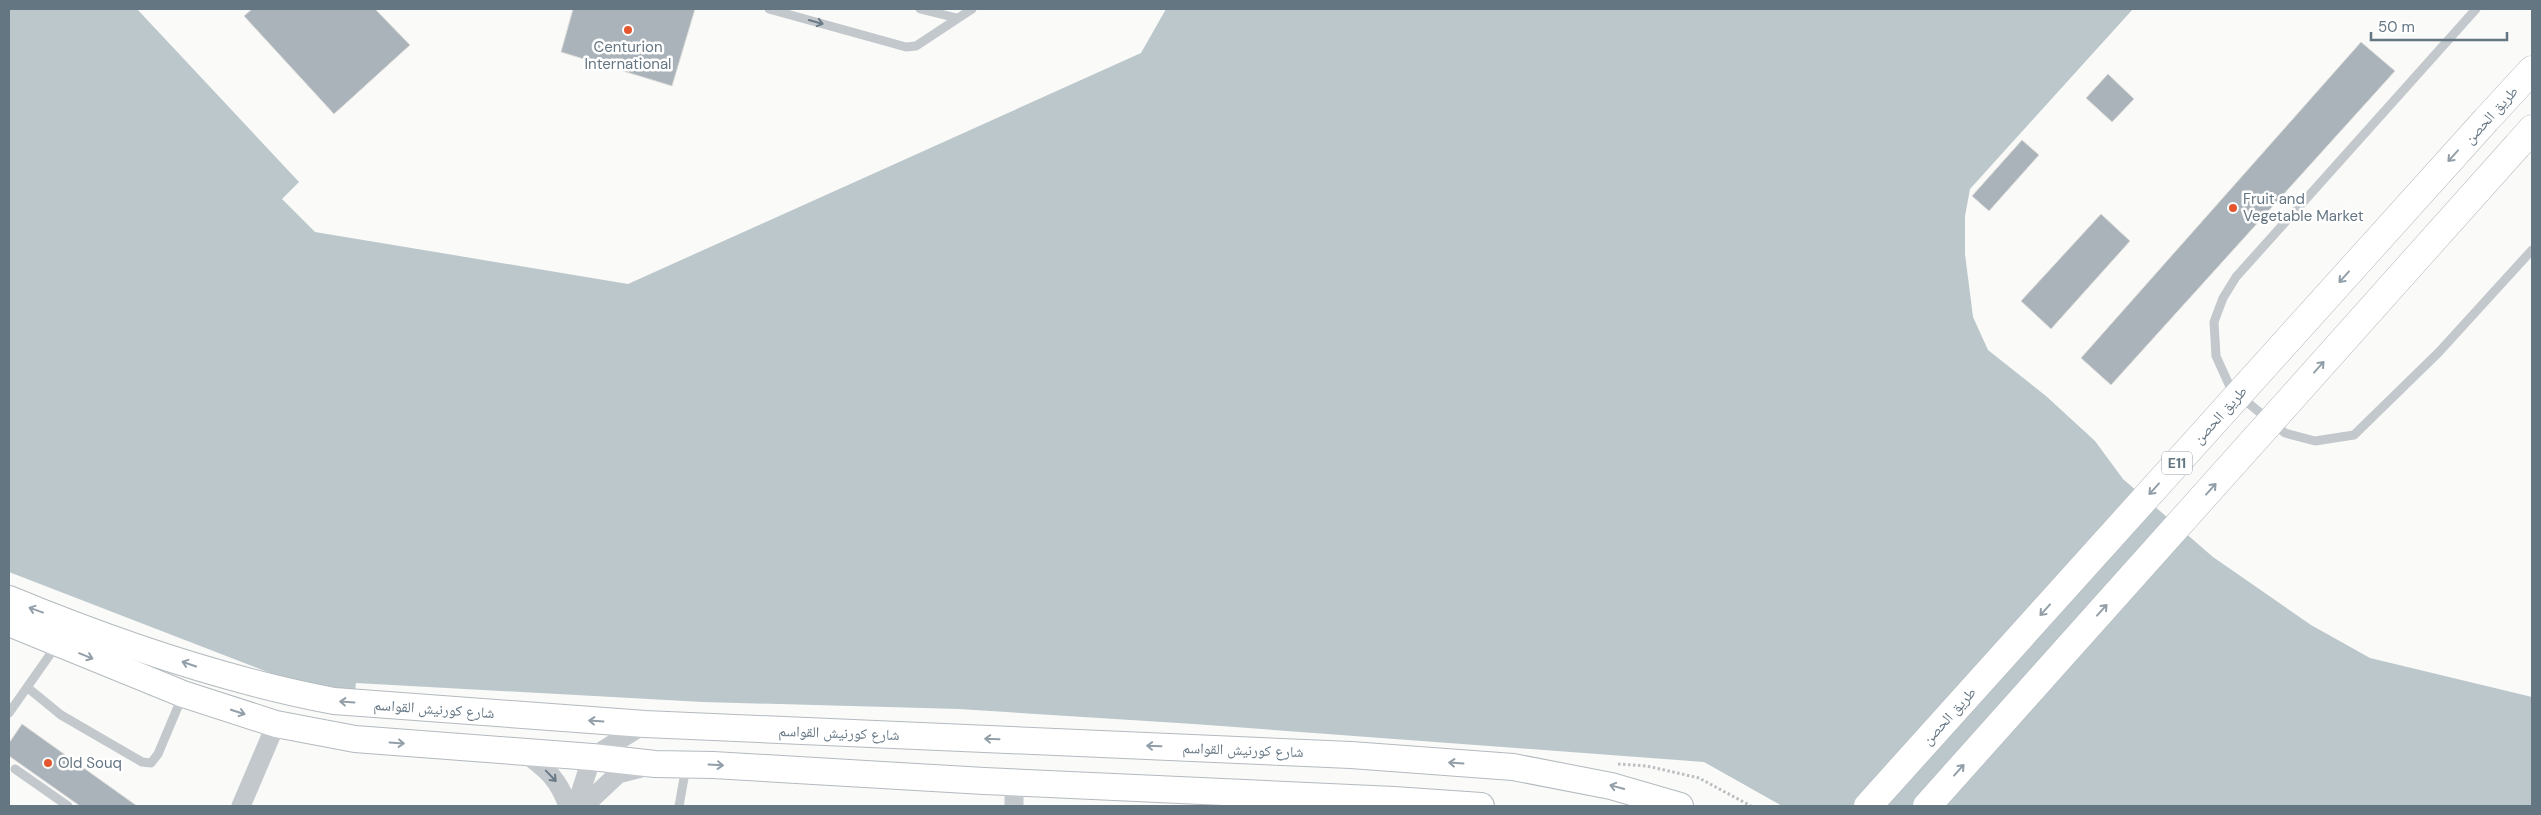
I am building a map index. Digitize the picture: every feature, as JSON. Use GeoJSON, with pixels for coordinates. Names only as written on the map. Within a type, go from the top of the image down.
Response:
{"type":"FeatureCollection","features":[{"type":"Feature","properties":{"kind":"main road","name":"طريق الحصن"},"geometry":{"type":"LineString","coordinates":[[1868,806],[2531,71]]}},
{"type":"Feature","properties":{"kind":"main road"},"geometry":{"type":"LineString","coordinates":[[1926,806],[2524,138]]}},
{"type":"Feature","properties":{"kind":"main road","name":"شارع كورنيش القواسم"},"geometry":{"type":"LineString","coordinates":[[9,599],[195,666],[286,692],[334,701],[644,724],[1351,755],[1513,767],[1611,786],[1666,805]]}},
{"type":"Feature","properties":{"kind":"main road"},"geometry":{"type":"LineString","coordinates":[[9,623],[183,694],[276,724],[355,739],[592,757],[1014,794],[1148,792],[1296,800],[1481,806]]}},
{"type":"Feature","properties":{"kind":"street"},"geometry":{"type":"LineString","coordinates":[[241,806],[276,724]]}},
{"type":"Feature","properties":{"kind":"street"},"geometry":{"type":"LineString","coordinates":[[576,806],[592,757],[644,724]]}},
{"type":"Feature","properties":{"kind":"street"},"geometry":{"type":"LineString","coordinates":[[525,753],[553,776],[562,789],[568,806]]}},
{"type":"Feature","properties":{"kind":"street"},"geometry":{"type":"LineString","coordinates":[[584,806],[618,774],[655,764]]}},
{"type":"Feature","properties":{"kind":"lane"},"geometry":{"type":"LineString","coordinates":[[770,9],[906,48],[916,46],[972,9]]}},
{"type":"Feature","properties":{"kind":"lane"},"geometry":{"type":"LineString","coordinates":[[920,9],[957,18]]}},
{"type":"Feature","properties":{"kind":"lane"},"geometry":{"type":"LineString","coordinates":[[2476,9],[2236,277],[2223,298],[2214,322],[2216,356],[2232,389],[2285,433],[2315,441],[2354,434],[2439,352],[2532,250]]}},
{"type":"Feature","properties":{"kind":"lane"},"geometry":{"type":"LineString","coordinates":[[9,713],[57,644]]}},
{"type":"Feature","properties":{"kind":"lane"},"geometry":{"type":"LineString","coordinates":[[28,688],[61,715],[142,762],[151,763],[158,754],[183,694]]}},
{"type":"Feature","properties":{"kind":"lane"},"geometry":{"type":"LineString","coordinates":[[679,806],[686,765]]}},
{"type":"Feature","properties":{"kind":"lane"},"geometry":{"type":"LineString","coordinates":[[15,769],[68,806]]}},
{"type":"Feature","properties":{"kind":"shaded area"},"geometry":{"type":"Polygon","coordinates":[[[9,9],[137,9],[299,182],[282,199],[315,232],[628,284],[1141,53],[1166,9],[2133,9],[1970,189],[1965,216],[1965,254],[1973,317],[1988,350],[2046,396],[2095,441],[2123,479],[2213,557],[2311,625],[2370,658],[2532,697],[2532,806],[1782,806],[1704,762],[1194,724],[959,709],[703,702],[356,683],[355,693],[278,676],[9,572],[9,9]]]}},
{"type":"Feature","properties":{"kind":"building"},"geometry":{"type":"Polygon","coordinates":[[[252,9],[375,9],[410,45],[334,114],[244,16],[252,9]]]}},
{"type":"Feature","properties":{"kind":"building","name":"Centurion International"},"geometry":{"type":"Polygon","coordinates":[[[573,9],[695,9],[672,86],[561,52],[573,9]]]}},
{"type":"Feature","properties":{"kind":"building"},"geometry":{"type":"Polygon","coordinates":[[[2361,42],[2395,71],[2111,385],[2081,358],[2361,42]]]}},
{"type":"Feature","properties":{"kind":"building"},"geometry":{"type":"Polygon","coordinates":[[[2108,74],[2134,99],[2112,122],[2086,98],[2108,74]]]}},
{"type":"Feature","properties":{"kind":"building"},"geometry":{"type":"Polygon","coordinates":[[[2022,140],[2039,155],[1989,211],[1972,196],[2022,140]]]}},
{"type":"Feature","properties":{"kind":"building"},"geometry":{"type":"Polygon","coordinates":[[[2101,214],[2130,241],[2051,329],[2021,301],[2101,214]]]}},
{"type":"Feature","properties":{"kind":"building","name":"Old Souq"},"geometry":{"type":"Polygon","coordinates":[[[22,724],[137,806],[80,806],[9,756],[9,743],[22,724]]]}},
{"type":"Feature","properties":{"kind":"place","name":"Centurion International"},"geometry":{"type":"Point","coordinates":[628,30]}},
{"type":"Feature","properties":{"kind":"place","name":"Fruit and Vegetable Market"},"geometry":{"type":"Point","coordinates":[2233,208]}},
{"type":"Feature","properties":{"kind":"place","name":"Old Souq"},"geometry":{"type":"Point","coordinates":[48,763]}}]}
